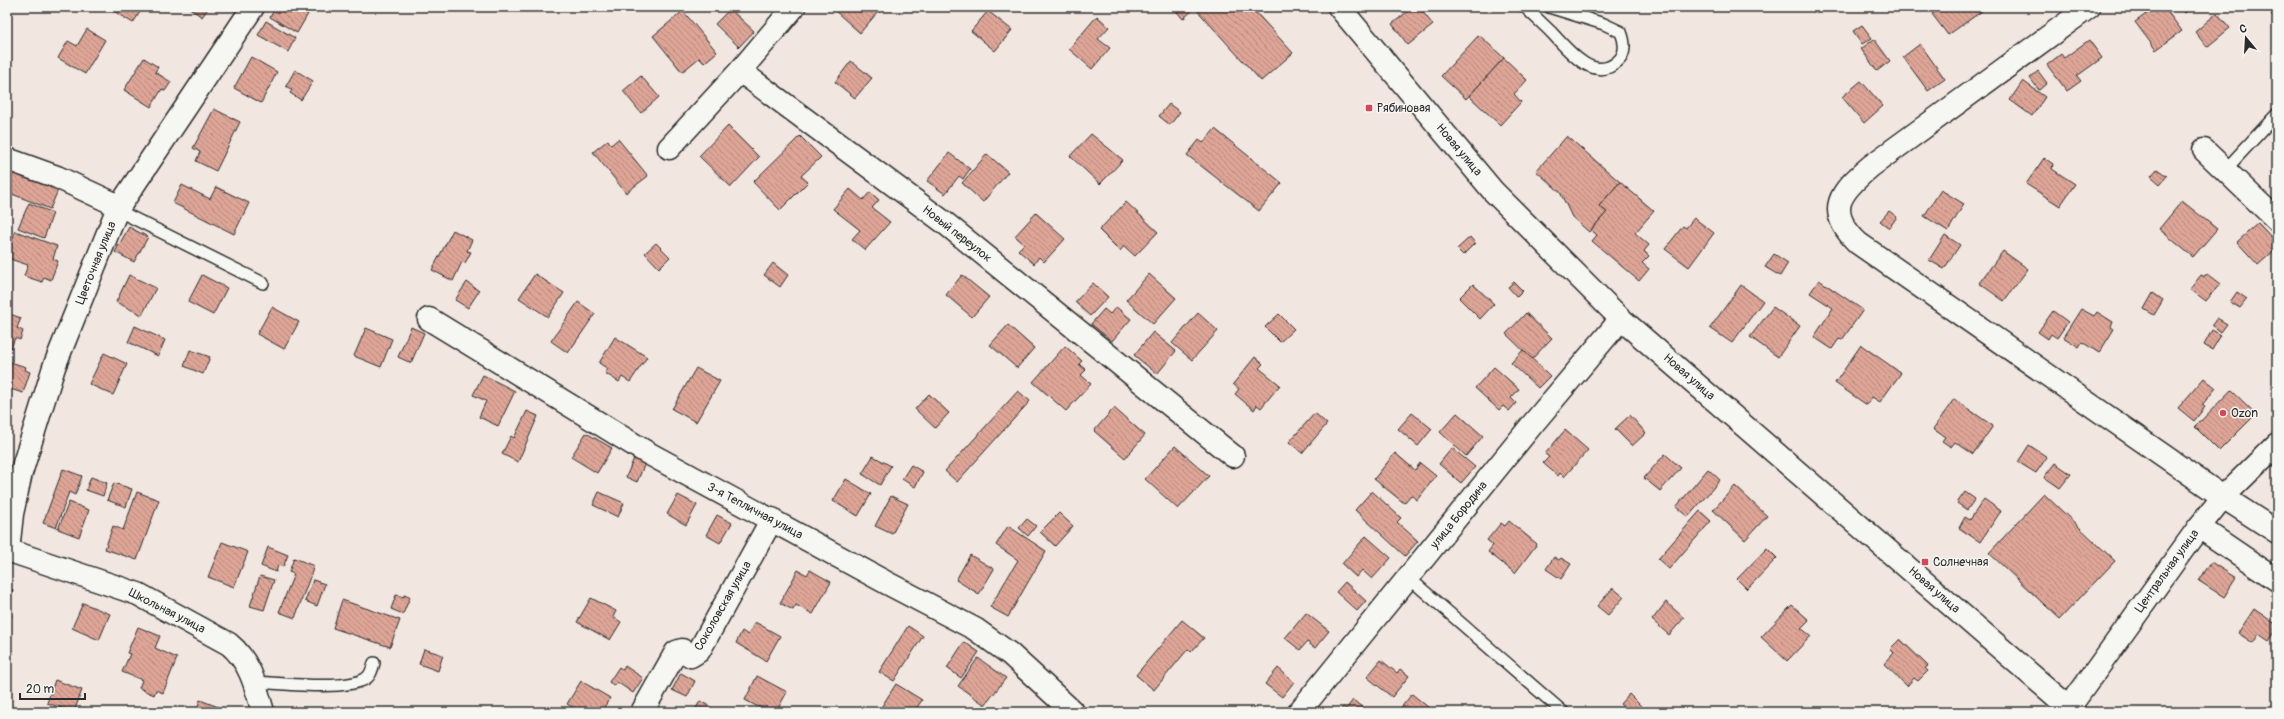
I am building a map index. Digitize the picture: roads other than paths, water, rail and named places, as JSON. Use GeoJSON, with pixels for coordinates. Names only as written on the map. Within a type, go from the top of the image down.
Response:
{"type":"FeatureCollection","features":[{"type":"Feature","properties":{"kind":"street","name":"Цветочная улица"},"geometry":{"type":"LineString","coordinates":[[8,550],[12,514],[21,473],[54,367],[118,208],[253,7]]}},
{"type":"Feature","properties":{"kind":"street"},"geometry":{"type":"LineString","coordinates":[[669,148],[740,71],[794,7]]}},
{"type":"Feature","properties":{"kind":"street","name":"Новая улица"},"geometry":{"type":"LineString","coordinates":[[1339,7],[1493,191],[1621,319],[2070,710]]}},
{"type":"Feature","properties":{"kind":"street"},"geometry":{"type":"LineString","coordinates":[[2089,7],[1871,166],[1842,194],[1839,203],[1839,215],[1843,226],[1858,243],[2223,497],[2277,532]]}},
{"type":"Feature","properties":{"kind":"street","name":"Новый переулок"},"geometry":{"type":"LineString","coordinates":[[740,71],[945,223],[1233,456]]}},
{"type":"Feature","properties":{"kind":"street"},"geometry":{"type":"LineString","coordinates":[[2204,150],[2226,169],[2277,220]]}},
{"type":"Feature","properties":{"kind":"street"},"geometry":{"type":"LineString","coordinates":[[7,159],[57,177],[118,208]]}},
{"type":"Feature","properties":{"kind":"street","name":"3-я Тепличная улица"},"geometry":{"type":"LineString","coordinates":[[429,319],[646,452],[772,519],[886,583],[975,629],[1010,654],[1074,712]]}},
{"type":"Feature","properties":{"kind":"street","name":"улица Бородина"},"geometry":{"type":"LineString","coordinates":[[1299,712],[1531,426],[1621,319]]}},
{"type":"Feature","properties":{"kind":"street","name":"Центральная улица"},"geometry":{"type":"LineString","coordinates":[[2070,710],[2199,527],[2223,497],[2277,444]]}},
{"type":"Feature","properties":{"kind":"street","name":"Соколовская улица"},"geometry":{"type":"LineString","coordinates":[[642,712],[676,652],[682,650],[692,656],[699,651],[772,519]]}},
{"type":"Feature","properties":{"kind":"street"},"geometry":{"type":"LineString","coordinates":[[2199,527],[2277,580]]}},
{"type":"Feature","properties":{"kind":"street","name":"Школьная улица"},"geometry":{"type":"LineString","coordinates":[[8,550],[138,594],[229,644],[240,652],[254,682],[263,712]]}},
{"type":"Feature","properties":{"kind":"lane"},"geometry":{"type":"LineString","coordinates":[[1525,7],[1583,64],[1604,68],[1614,65],[1620,59],[1624,50],[1624,40],[1621,32],[1604,24],[1549,7]]}},
{"type":"Feature","properties":{"kind":"lane"},"geometry":{"type":"LineString","coordinates":[[2226,169],[2277,114]]}},
{"type":"Feature","properties":{"kind":"lane"},"geometry":{"type":"LineString","coordinates":[[118,208],[263,283]]}},
{"type":"Feature","properties":{"kind":"lane"},"geometry":{"type":"LineString","coordinates":[[1409,578],[1563,712]]}},
{"type":"Feature","properties":{"kind":"lane"},"geometry":{"type":"LineString","coordinates":[[254,682],[348,684],[366,678],[371,673],[374,663]]}},
{"type":"Feature","properties":{"kind":"place","name":"Рябиновая"},"geometry":{"type":"Point","coordinates":[1369,108]}},
{"type":"Feature","properties":{"kind":"place","name":"Ozon"},"geometry":{"type":"Point","coordinates":[2223,413]}},
{"type":"Feature","properties":{"kind":"place","name":"Солнечная"},"geometry":{"type":"Point","coordinates":[1925,562]}}]}
